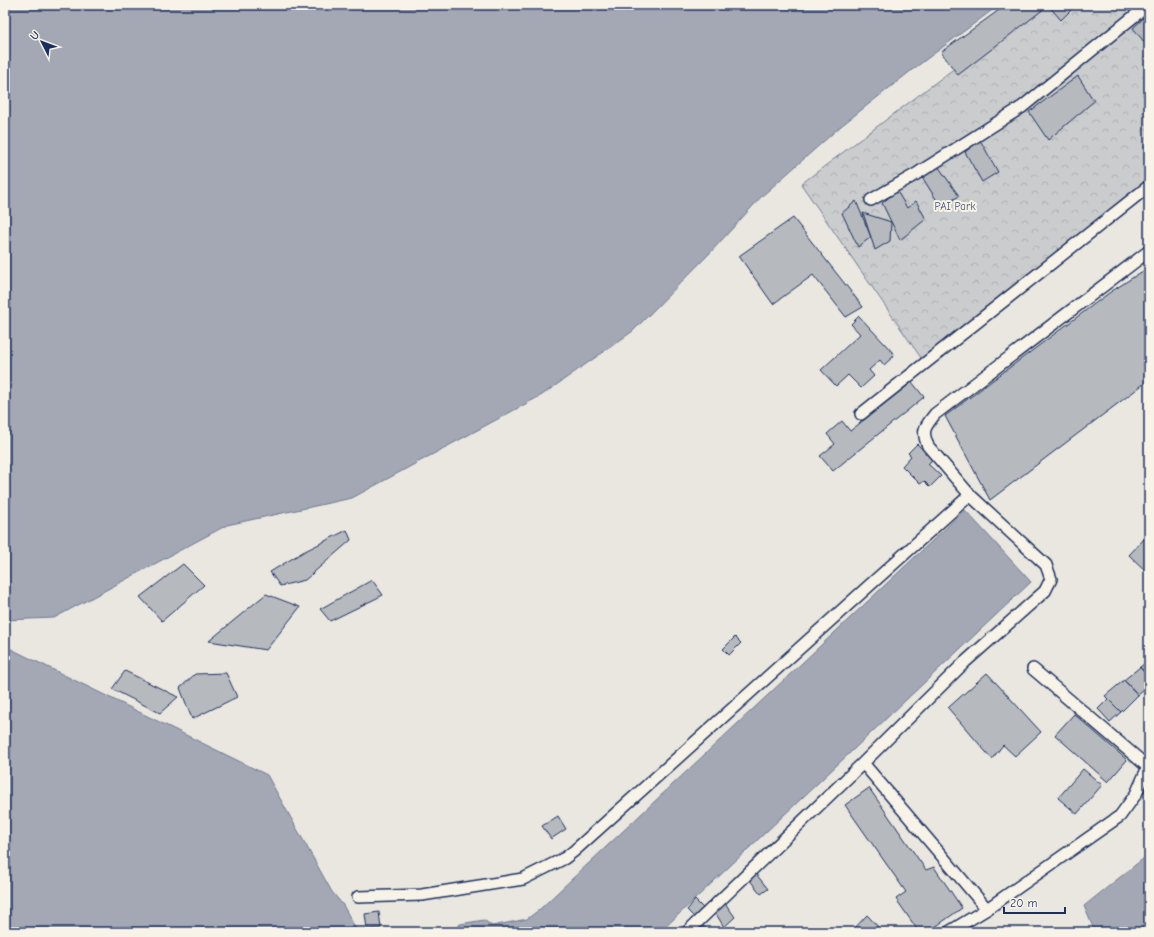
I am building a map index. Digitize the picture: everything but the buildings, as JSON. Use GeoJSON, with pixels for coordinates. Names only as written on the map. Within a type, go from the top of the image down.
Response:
{"type":"FeatureCollection","features":[{"type":"Feature","properties":{"kind":"lane"},"geometry":{"type":"LineString","coordinates":[[871,200],[918,173],[1022,107],[1148,5]]}},
{"type":"Feature","properties":{"kind":"lane"},"geometry":{"type":"LineString","coordinates":[[861,414],[1149,186]]}},
{"type":"Feature","properties":{"kind":"lane"},"geometry":{"type":"LineString","coordinates":[[687,932],[863,763],[965,662],[1045,591],[1052,579],[1046,565],[970,496],[928,446],[924,436],[924,428],[935,414],[1149,251]]}},
{"type":"Feature","properties":{"kind":"lane"},"geometry":{"type":"LineString","coordinates":[[358,897],[422,895],[523,878],[565,858],[970,496]]}},
{"type":"Feature","properties":{"kind":"lane"},"geometry":{"type":"LineString","coordinates":[[949,932],[987,909],[1120,816],[1136,794],[1148,763],[1033,669]]}},
{"type":"Feature","properties":{"kind":"lane"},"geometry":{"type":"LineString","coordinates":[[863,763],[987,909]]}},
{"type":"Feature","properties":{"kind":"green space","name":"PAI Park"},"geometry":{"type":"Polygon","coordinates":[[[1032,5],[1149,5],[1149,194],[928,368],[801,184],[964,61],[1032,5]]]}},
{"type":"Feature","properties":{"kind":"shaded area"},"geometry":{"type":"Polygon","coordinates":[[[5,5],[999,5],[912,70],[841,126],[762,196],[708,255],[633,331],[542,395],[352,498],[227,525],[54,618],[5,620],[5,5]]]}},
{"type":"Feature","properties":{"kind":"shaded area"},"geometry":{"type":"Polygon","coordinates":[[[965,510],[1031,582],[660,932],[454,932],[460,924],[484,920],[492,926],[527,919],[540,909],[965,510]]]}},
{"type":"Feature","properties":{"kind":"shaded area"},"geometry":{"type":"Polygon","coordinates":[[[5,646],[267,775],[332,892],[343,905],[359,932],[5,932],[5,646]]]}},
{"type":"Feature","properties":{"kind":"shaded area"},"geometry":{"type":"Polygon","coordinates":[[[1149,854],[1149,932],[1095,932],[1084,906],[1149,854]]]}}]}
